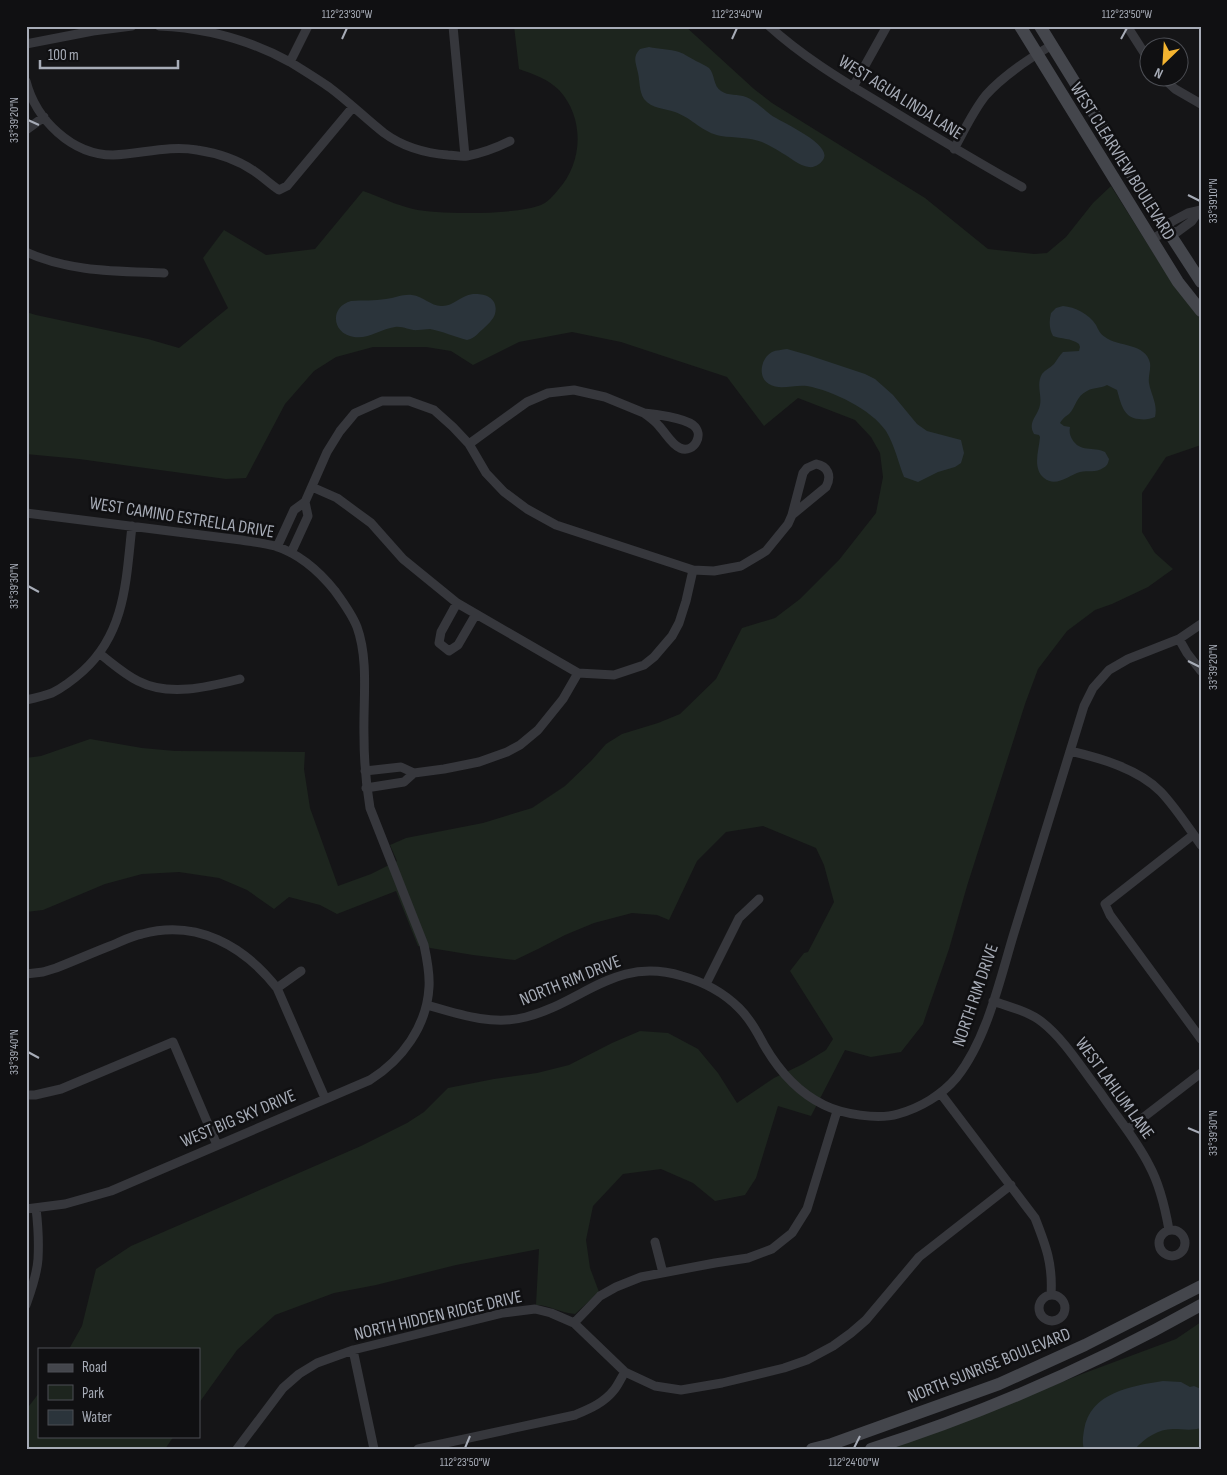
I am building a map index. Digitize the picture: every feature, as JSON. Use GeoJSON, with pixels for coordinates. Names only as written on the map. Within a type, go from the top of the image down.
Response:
{"type":"FeatureCollection","features":[{"type":"Feature","properties":{"kind":"street"},"geometry":{"type":"LineString","coordinates":[[26,44],[93,31],[132,26]]}},
{"type":"Feature","properties":{"kind":"street"},"geometry":{"type":"LineString","coordinates":[[159,26],[200,30],[222,35],[268,51],[290,62],[329,87],[384,133],[406,146],[423,152],[465,156],[491,150],[510,141]]}},
{"type":"Feature","properties":{"kind":"street"},"geometry":{"type":"LineString","coordinates":[[290,62],[308,26]]}},
{"type":"Feature","properties":{"kind":"street"},"geometry":{"type":"LineString","coordinates":[[453,26],[465,156]]}},
{"type":"Feature","properties":{"kind":"street","name":"WEST AGUA LINDA LANE"},"geometry":{"type":"LineString","coordinates":[[769,26],[814,62],[853,87],[954,149],[1022,187]]}},
{"type":"Feature","properties":{"kind":"street"},"geometry":{"type":"LineString","coordinates":[[853,87],[887,26]]}},
{"type":"Feature","properties":{"kind":"street","name":"WEST CLEARVIEW BOULEVARD"},"geometry":{"type":"LineString","coordinates":[[1020,26],[1178,282],[1201,311]]}},
{"type":"Feature","properties":{"kind":"street","name":"WEST CLEARVIEW BOULEVARD"},"geometry":{"type":"LineString","coordinates":[[1040,26],[1201,282]]}},
{"type":"Feature","properties":{"kind":"street"},"geometry":{"type":"LineString","coordinates":[[1127,26],[1140,46]]}},
{"type":"Feature","properties":{"kind":"street"},"geometry":{"type":"LineString","coordinates":[[954,149],[986,95],[1001,81],[1052,45]]}},
{"type":"Feature","properties":{"kind":"street"},"geometry":{"type":"LineString","coordinates":[[26,81],[34,103],[44,117],[57,132],[83,148],[96,153],[112,155],[154,150],[196,149],[215,153],[253,171],[279,190],[286,186],[353,107]]}},
{"type":"Feature","properties":{"kind":"street"},"geometry":{"type":"LineString","coordinates":[[1174,88],[1201,104]]}},
{"type":"Feature","properties":{"kind":"street"},"geometry":{"type":"LineString","coordinates":[[26,130],[44,117]]}},
{"type":"Feature","properties":{"kind":"street"},"geometry":{"type":"LineString","coordinates":[[1152,240],[1167,230],[1174,221],[1188,213],[1199,211]]}},
{"type":"Feature","properties":{"kind":"street"},"geometry":{"type":"LineString","coordinates":[[26,252],[67,266],[164,273]]}},
{"type":"Feature","properties":{"kind":"street"},"geometry":{"type":"LineString","coordinates":[[469,444],[527,402],[548,393],[574,390],[604,397],[644,413],[661,415],[690,423],[698,431],[696,443],[689,449],[676,446],[660,426],[644,413]]}},
{"type":"Feature","properties":{"kind":"street"},"geometry":{"type":"LineString","coordinates":[[292,553],[308,516],[306,502],[327,452],[340,430],[355,413],[382,401],[409,401],[434,410],[454,427],[469,444],[486,473],[504,492],[527,509],[556,525],[693,570],[714,570],[741,566],[766,551],[788,524],[806,468],[816,464],[823,467],[829,474],[829,482],[826,487],[792,515]]}},
{"type":"Feature","properties":{"kind":"street"},"geometry":{"type":"LineString","coordinates":[[312,487],[338,498],[370,523],[403,558],[457,603],[578,673],[614,675],[644,665],[654,657],[665,646],[678,623],[686,601],[693,570]]}},
{"type":"Feature","properties":{"kind":"street"},"geometry":{"type":"LineString","coordinates":[[277,547],[294,510],[306,502]]}},
{"type":"Feature","properties":{"kind":"street","name":"WEST CAMINO ESTRELLA DRIVE"},"geometry":{"type":"LineString","coordinates":[[26,513],[242,540],[277,547],[292,553],[318,572],[344,603],[356,627],[364,668],[365,771],[370,808],[424,944],[429,966],[427,1005]]}},
{"type":"Feature","properties":{"kind":"street"},"geometry":{"type":"LineString","coordinates":[[26,700],[51,694],[70,683],[100,654],[115,626],[122,604],[132,526]]}},
{"type":"Feature","properties":{"kind":"street"},"geometry":{"type":"LineString","coordinates":[[457,603],[441,632],[439,643],[449,651],[458,645],[476,614]]}},
{"type":"Feature","properties":{"kind":"street","name":"NORTH RIM DRIVE"},"geometry":{"type":"LineString","coordinates":[[427,1005],[491,1020],[524,1018],[546,1010],[613,977],[630,973],[659,971],[681,975],[706,984],[722,994],[743,1012],[781,1071],[793,1084],[813,1099],[837,1111],[875,1116],[896,1115],[911,1109],[941,1094],[956,1079],[972,1056],[993,1001],[1084,706],[1093,688],[1109,670],[1179,639],[1201,624]]}},
{"type":"Feature","properties":{"kind":"street"},"geometry":{"type":"LineString","coordinates":[[1179,639],[1186,653],[1201,671]]}},
{"type":"Feature","properties":{"kind":"street"},"geometry":{"type":"LineString","coordinates":[[100,654],[139,682],[156,687],[169,689],[194,688],[240,679]]}},
{"type":"Feature","properties":{"kind":"street"},"geometry":{"type":"LineString","coordinates":[[365,771],[401,767],[414,773],[444,769],[479,762],[507,752],[520,745],[550,717],[578,673]]}},
{"type":"Feature","properties":{"kind":"street"},"geometry":{"type":"LineString","coordinates":[[1070,752],[1102,759],[1146,779],[1160,791],[1201,845]]}},
{"type":"Feature","properties":{"kind":"street"},"geometry":{"type":"LineString","coordinates":[[366,788],[404,782],[414,773]]}},
{"type":"Feature","properties":{"kind":"street"},"geometry":{"type":"LineString","coordinates":[[1193,835],[1105,904],[1110,915],[1201,1039]]}},
{"type":"Feature","properties":{"kind":"street"},"geometry":{"type":"LineString","coordinates":[[706,984],[739,918],[759,900]]}},
{"type":"Feature","properties":{"kind":"street"},"geometry":{"type":"LineString","coordinates":[[26,974],[56,968],[142,934],[166,930],[191,931],[216,938],[250,958],[277,988],[325,1098]]}},
{"type":"Feature","properties":{"kind":"street"},"geometry":{"type":"LineString","coordinates":[[277,988],[301,971]]}},
{"type":"Feature","properties":{"kind":"street","name":"WEST LAHLUM LANE"},"geometry":{"type":"LineString","coordinates":[[993,1001],[1029,1014],[1041,1021],[1070,1052],[1149,1163],[1159,1186],[1169,1230]]}},
{"type":"Feature","properties":{"kind":"street","name":"WEST BIG SKY DRIVE"},"geometry":{"type":"LineString","coordinates":[[26,1209],[65,1204],[111,1191],[370,1080],[393,1063],[414,1037],[427,1005]]}},
{"type":"Feature","properties":{"kind":"street"},"geometry":{"type":"LineString","coordinates":[[26,1095],[62,1089],[173,1042],[217,1145]]}},
{"type":"Feature","properties":{"kind":"street"},"geometry":{"type":"LineString","coordinates":[[1127,1130],[1201,1073]]}},
{"type":"Feature","properties":{"kind":"street"},"geometry":{"type":"LineString","coordinates":[[941,1094],[1035,1218],[1051,1264],[1051,1295]]}},
{"type":"Feature","properties":{"kind":"street"},"geometry":{"type":"LineString","coordinates":[[574,1323],[600,1296],[616,1287],[641,1277],[748,1258],[772,1249],[792,1233],[807,1209],[837,1111]]}},
{"type":"Feature","properties":{"kind":"street","name":"NORTH HIDDEN RIDGE DRIVE"},"geometry":{"type":"LineString","coordinates":[[238,1449],[283,1388],[299,1374],[317,1363],[353,1350],[503,1313],[535,1310],[550,1312],[574,1323],[625,1372],[655,1386],[681,1390],[722,1383],[784,1368],[807,1360],[852,1333],[866,1320],[919,1257],[1010,1185]]}},
{"type":"Feature","properties":{"kind":"street"},"geometry":{"type":"LineString","coordinates":[[26,1305],[34,1284],[38,1261],[39,1238],[36,1208]]}},
{"type":"Feature","properties":{"kind":"street"},"geometry":{"type":"LineString","coordinates":[[655,1242],[663,1273]]}},
{"type":"Feature","properties":{"kind":"street","name":"NORTH SUNRISE BOULEVARD"},"geometry":{"type":"LineString","coordinates":[[812,1449],[832,1444],[999,1384],[1085,1345],[1201,1286]]}},
{"type":"Feature","properties":{"kind":"street","name":"NORTH SUNRISE BOULEVARD"},"geometry":{"type":"LineString","coordinates":[[870,1449],[1005,1400],[1142,1337],[1201,1306]]}},
{"type":"Feature","properties":{"kind":"street"},"geometry":{"type":"LineString","coordinates":[[353,1350],[374,1449]]}},
{"type":"Feature","properties":{"kind":"street"},"geometry":{"type":"LineString","coordinates":[[418,1449],[575,1415],[604,1400],[614,1390],[625,1372]]}},
{"type":"Feature","properties":{"kind":"green space"},"geometry":{"type":"Polygon","coordinates":[[[514,26],[685,26],[772,103],[925,198],[988,249],[1034,254],[1047,253],[1066,237],[1093,203],[1111,186],[1159,262],[1201,320],[1201,445],[1166,457],[1142,493],[1142,532],[1155,553],[1173,569],[1148,587],[1095,610],[1067,631],[1038,669],[967,886],[949,949],[923,1024],[901,1052],[871,1057],[845,1050],[811,1116],[778,1106],[756,1178],[745,1195],[715,1201],[693,1183],[661,1169],[623,1174],[593,1206],[586,1240],[590,1268],[599,1292],[575,1314],[536,1305],[539,1249],[456,1265],[376,1285],[334,1293],[275,1315],[237,1350],[200,1402],[200,1348],[70,1348],[82,1326],[96,1269],[131,1246],[361,1146],[407,1123],[424,1112],[448,1088],[537,1073],[569,1065],[640,1031],[668,1033],[698,1049],[718,1073],[737,1103],[774,1078],[826,1050],[833,1039],[790,971],[804,953],[808,952],[834,902],[824,865],[816,848],[763,826],[726,832],[697,861],[669,920],[657,915],[632,913],[594,923],[515,960],[418,946],[396,891],[337,914],[320,905],[289,897],[274,909],[247,890],[219,878],[179,872],[142,874],[105,884],[43,910],[26,912],[26,758],[41,756],[90,739],[142,748],[175,751],[305,752],[304,769],[310,808],[338,886],[371,874],[397,861],[390,845],[406,838],[483,823],[532,808],[565,786],[606,744],[622,734],[680,714],[716,679],[742,628],[775,618],[800,599],[839,560],[876,513],[883,477],[880,453],[871,437],[855,420],[798,398],[764,426],[727,377],[621,342],[572,332],[519,342],[473,365],[451,351],[426,347],[373,347],[336,357],[314,371],[285,404],[246,478],[226,479],[79,459],[26,454],[26,312],[148,339],[179,348],[228,308],[203,258],[224,230],[266,255],[315,249],[363,191],[413,209],[441,212],[478,213],[514,211],[541,205],[548,201],[566,179],[572,167],[578,140],[577,127],[567,101],[555,86],[519,69],[514,26]]]}},
{"type":"Feature","properties":{"kind":"green space"},"geometry":{"type":"Polygon","coordinates":[[[1201,1322],[1201,1449],[886,1449],[957,1424],[1176,1339],[1201,1322]]]}},
{"type":"Feature","properties":{"kind":"green space"},"geometry":{"type":"Polygon","coordinates":[[[38,1394],[38,1438],[173,1438],[165,1449],[26,1449],[26,1410],[38,1394]]]}},
{"type":"Feature","properties":{"kind":"water"},"geometry":{"type":"Polygon","coordinates":[[[649,47],[679,52],[707,67],[711,71],[718,89],[727,94],[750,99],[771,115],[813,140],[824,152],[823,160],[816,166],[805,166],[762,142],[715,134],[675,112],[651,105],[644,99],[641,93],[635,60],[640,49],[649,47]]]}},
{"type":"Feature","properties":{"kind":"water"},"geometry":{"type":"Polygon","coordinates":[[[473,294],[482,294],[490,298],[493,300],[496,309],[492,320],[474,337],[467,340],[430,329],[415,330],[398,327],[365,337],[354,337],[341,331],[336,320],[336,314],[339,309],[351,301],[382,300],[412,295],[437,306],[445,306],[473,294]]]}},
{"type":"Feature","properties":{"kind":"water"},"geometry":{"type":"Polygon","coordinates":[[[1063,306],[1086,314],[1105,337],[1143,352],[1150,363],[1149,383],[1156,412],[1155,417],[1147,419],[1129,416],[1124,409],[1117,390],[1107,385],[1083,393],[1069,414],[1060,423],[1070,427],[1070,435],[1079,446],[1105,452],[1109,459],[1107,465],[1100,470],[1080,472],[1053,482],[1044,478],[1038,469],[1037,459],[1040,437],[1034,434],[1032,422],[1040,405],[1039,382],[1042,374],[1054,364],[1063,352],[1079,351],[1079,344],[1053,336],[1050,325],[1051,313],[1056,308],[1063,306]]]}},
{"type":"Feature","properties":{"kind":"water"},"geometry":{"type":"Polygon","coordinates":[[[787,349],[865,374],[875,379],[893,395],[917,424],[927,431],[961,440],[964,453],[961,463],[918,482],[904,477],[886,431],[871,415],[861,408],[817,388],[807,386],[778,387],[765,381],[762,368],[765,359],[772,352],[787,349]]]}},
{"type":"Feature","properties":{"kind":"water"},"geometry":{"type":"Polygon","coordinates":[[[1163,1381],[1181,1382],[1190,1387],[1194,1386],[1201,1389],[1201,1428],[1167,1429],[1157,1432],[1135,1449],[1084,1449],[1083,1435],[1088,1417],[1103,1399],[1138,1385],[1163,1381]]]}}]}
